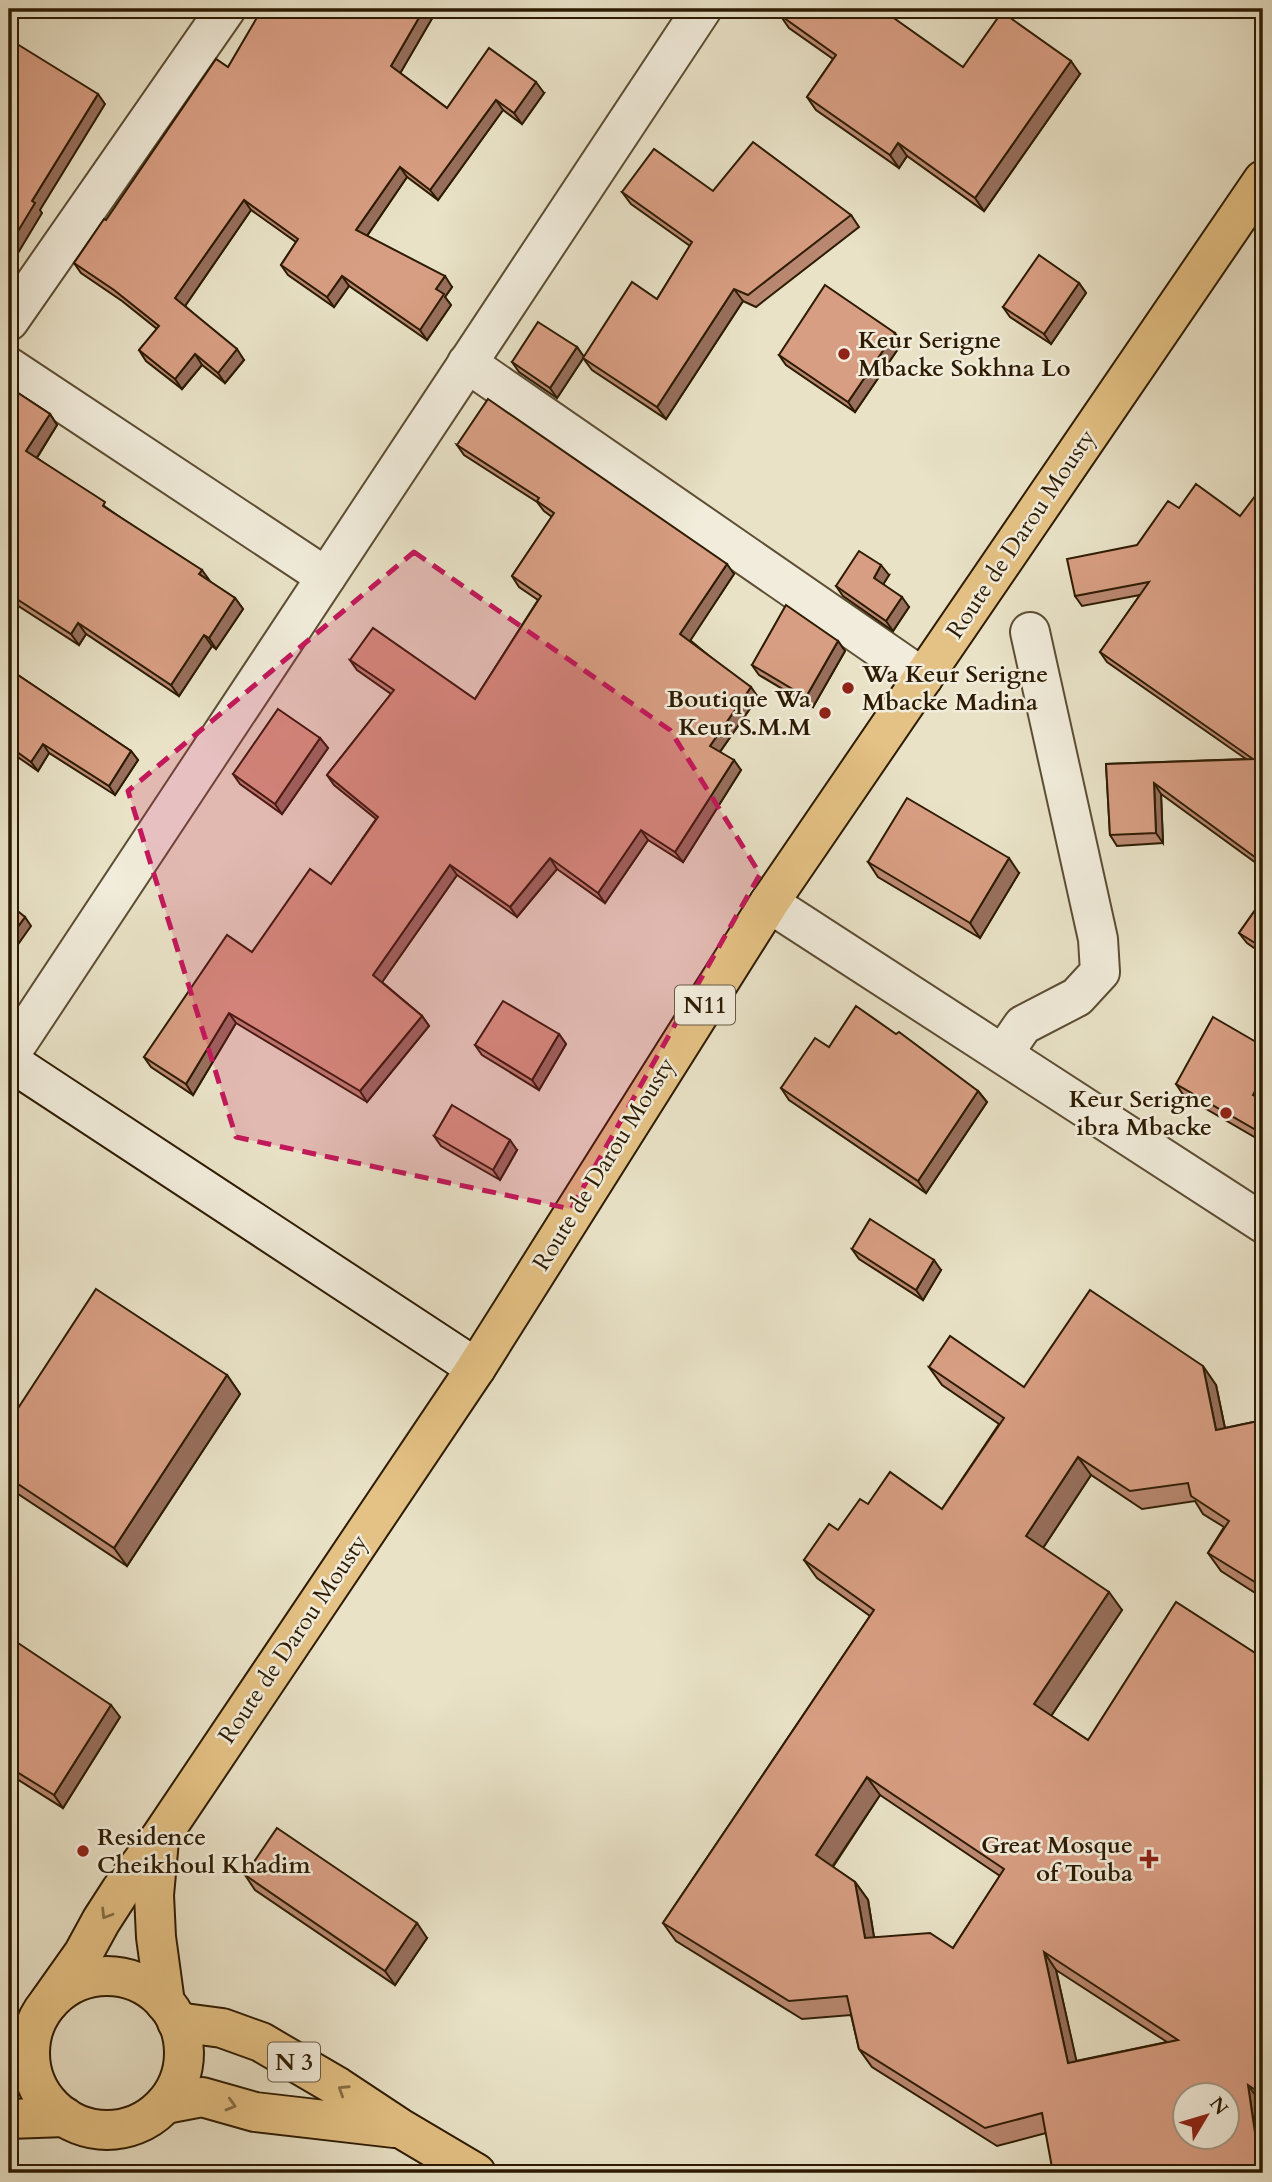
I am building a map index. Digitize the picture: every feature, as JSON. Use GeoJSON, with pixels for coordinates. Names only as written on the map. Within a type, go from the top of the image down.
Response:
{"type":"FeatureCollection","features":[{"type":"Feature","properties":{"kind":"main road","name":"Route de Darou Mousty"},"geometry":{"type":"LineString","coordinates":[[49,2002],[83,1954],[121,1890],[160,1838],[475,1367],[769,903],[1263,180]]}},
{"type":"Feature","properties":{"kind":"main road"},"geometry":{"type":"LineString","coordinates":[[160,1838],[154,1895],[156,1937],[171,2012],[183,2043],[183,2065],[177,2086],[165,2104],[148,2118],[128,2127],[106,2130],[87,2128],[65,2118],[48,2103],[36,2084],[20,2071],[37,2020],[49,2002],[85,1979],[107,1976],[129,1979],[149,1989],[171,2012]]}},
{"type":"Feature","properties":{"kind":"main road","name":"N 3"},"geometry":{"type":"LineString","coordinates":[[171,2012],[261,2042],[476,2173]]}},
{"type":"Feature","properties":{"kind":"main road","name":"N 3"},"geometry":{"type":"LineString","coordinates":[[165,2104],[202,2097],[255,2112],[400,2128]]}},
{"type":"Feature","properties":{"kind":"main road"},"geometry":{"type":"LineString","coordinates":[[9,2119],[65,2118]]}},
{"type":"Feature","properties":{"kind":"street"},"geometry":{"type":"LineString","coordinates":[[9,321],[226,9]]}},
{"type":"Feature","properties":{"kind":"street"},"geometry":{"type":"LineString","coordinates":[[475,1367],[9,1058],[702,9]]}},
{"type":"Feature","properties":{"kind":"street"},"geometry":{"type":"LineString","coordinates":[[467,363],[923,678]]}},
{"type":"Feature","properties":{"kind":"street"},"geometry":{"type":"LineString","coordinates":[[9,368],[326,577]]}},
{"type":"Feature","properties":{"kind":"street"},"geometry":{"type":"LineString","coordinates":[[1003,1054],[1023,1025],[1077,998],[1100,972],[1098,939],[1030,632]]}},
{"type":"Feature","properties":{"kind":"street"},"geometry":{"type":"LineString","coordinates":[[769,903],[1263,1223]]}},
{"type":"Feature","properties":{"kind":"highlighted area"},"geometry":{"type":"Polygon","coordinates":[[[414,552],[670,730],[760,874],[571,1209],[236,1137],[128,791],[414,552]]]}},
{"type":"Feature","properties":{"kind":"building"},"geometry":{"type":"Polygon","coordinates":[[[262,9],[424,9],[391,66],[447,108],[489,48],[536,82],[514,113],[496,100],[430,190],[400,167],[356,230],[445,276],[436,289],[444,294],[420,330],[342,276],[327,297],[281,265],[298,239],[244,200],[175,298],[237,349],[218,373],[195,354],[175,379],[139,350],[159,326],[114,290],[74,263],[216,59],[228,67],[262,9]]]}},
{"type":"Feature","properties":{"kind":"building"},"geometry":{"type":"Polygon","coordinates":[[[785,9],[881,9],[963,67],[1002,12],[1071,61],[975,198],[898,143],[890,155],[807,97],[836,55],[780,15],[785,9]]]}},
{"type":"Feature","properties":{"kind":"building"},"geometry":{"type":"Polygon","coordinates":[[[9,39],[98,94],[32,201],[35,203],[9,246],[9,39]]]}},
{"type":"Feature","properties":{"kind":"building"},"geometry":{"type":"Polygon","coordinates":[[[753,142],[851,215],[748,295],[734,289],[657,407],[583,358],[632,282],[657,299],[692,242],[622,192],[654,149],[713,191],[753,142]]]}},
{"type":"Feature","properties":{"kind":"building"},"geometry":{"type":"Polygon","coordinates":[[[1039,255],[1079,283],[1044,334],[1003,307],[1039,255]]]}},
{"type":"Feature","properties":{"kind":"building","name":"Keur Serigne Mbacke Sokhna Lo"},"geometry":{"type":"Polygon","coordinates":[[[825,285],[895,333],[848,402],[779,355],[825,285]]]}},
{"type":"Feature","properties":{"kind":"building"},"geometry":{"type":"Polygon","coordinates":[[[538,322],[577,347],[550,388],[512,362],[538,322]]]}},
{"type":"Feature","properties":{"kind":"building"},"geometry":{"type":"Polygon","coordinates":[[[9,387],[50,414],[26,451],[105,502],[103,506],[202,570],[199,574],[235,598],[209,638],[204,635],[171,685],[78,623],[71,634],[9,594],[9,387]]]}},
{"type":"Feature","properties":{"kind":"building"},"geometry":{"type":"Polygon","coordinates":[[[488,399],[727,564],[680,634],[751,687],[710,746],[734,760],[675,852],[641,830],[598,893],[550,858],[510,907],[450,865],[373,975],[422,1016],[360,1091],[229,1013],[186,1084],[144,1057],[227,935],[252,952],[310,869],[331,884],[378,817],[327,775],[394,690],[350,660],[373,628],[475,699],[541,596],[512,576],[554,513],[537,501],[539,498],[457,445],[488,399]]]}},
{"type":"Feature","properties":{"kind":"building"},"geometry":{"type":"Polygon","coordinates":[[[1196,484],[1240,516],[1256,495],[1263,500],[1263,863],[1154,783],[1156,833],[1110,835],[1106,764],[1253,759],[1100,652],[1149,582],[1075,596],[1067,559],[1137,545],[1168,501],[1179,508],[1196,484]]]}},
{"type":"Feature","properties":{"kind":"building"},"geometry":{"type":"Polygon","coordinates":[[[859,551],[881,565],[874,578],[902,597],[886,621],[836,586],[859,551]]]}},
{"type":"Feature","properties":{"kind":"building"},"geometry":{"type":"Polygon","coordinates":[[[786,605],[838,641],[806,697],[752,665],[786,605]]]}},
{"type":"Feature","properties":{"kind":"building"},"geometry":{"type":"Polygon","coordinates":[[[9,669],[131,751],[109,786],[43,744],[31,762],[9,746],[9,669]]]}},
{"type":"Feature","properties":{"kind":"building"},"geometry":{"type":"Polygon","coordinates":[[[278,709],[320,738],[275,804],[233,774],[278,709]]]}},
{"type":"Feature","properties":{"kind":"building"},"geometry":{"type":"Polygon","coordinates":[[[907,798],[1009,858],[970,923],[868,862],[907,798]]]}},
{"type":"Feature","properties":{"kind":"building"},"geometry":{"type":"Polygon","coordinates":[[[1263,899],[1263,948],[1239,933],[1263,899]]]}},
{"type":"Feature","properties":{"kind":"building"},"geometry":{"type":"Polygon","coordinates":[[[9,904],[25,917],[9,939],[9,904]]]}},
{"type":"Feature","properties":{"kind":"building"},"geometry":{"type":"Polygon","coordinates":[[[503,1001],[559,1034],[532,1080],[475,1045],[503,1001]]]}},
{"type":"Feature","properties":{"kind":"building"},"geometry":{"type":"Polygon","coordinates":[[[856,1006],[896,1034],[899,1032],[978,1091],[918,1181],[781,1088],[815,1038],[829,1047],[856,1006]]]}},
{"type":"Feature","properties":{"kind":"building"},"geometry":{"type":"Polygon","coordinates":[[[1213,1017],[1263,1046],[1263,1076],[1253,1095],[1263,1100],[1263,1134],[1176,1084],[1213,1017]]]}},
{"type":"Feature","properties":{"kind":"building"},"geometry":{"type":"Polygon","coordinates":[[[452,1105],[510,1140],[493,1170],[434,1136],[452,1105]]]}},
{"type":"Feature","properties":{"kind":"building"},"geometry":{"type":"Polygon","coordinates":[[[870,1219],[934,1260],[916,1290],[852,1249],[870,1219]]]}},
{"type":"Feature","properties":{"kind":"building"},"geometry":{"type":"Polygon","coordinates":[[[96,1289],[227,1375],[114,1548],[9,1478],[9,1422],[96,1289]]]}},
{"type":"Feature","properties":{"kind":"building"},"geometry":{"type":"Polygon","coordinates":[[[1090,1290],[1203,1366],[1216,1430],[1263,1420],[1263,1587],[1208,1553],[1229,1521],[1191,1496],[1188,1483],[1130,1491],[1078,1457],[1026,1536],[1109,1592],[1034,1704],[1088,1740],[1176,1602],[1263,1658],[1263,2095],[1248,2085],[1261,2173],[1053,2173],[1042,2113],[985,2128],[859,2049],[847,1996],[789,2001],[663,1923],[874,1610],[804,1560],[829,1524],[838,1530],[860,1499],[868,1504],[890,1472],[942,1509],[1004,1418],[929,1367],[950,1336],[1024,1387],[1090,1290]],[[867,1777],[816,1855],[855,1882],[865,1938],[930,1933],[953,1948],[1004,1869],[867,1777]],[[1044,1952],[1068,2063],[1178,2040],[1044,1952]]]}},
{"type":"Feature","properties":{"kind":"building"},"geometry":{"type":"Polygon","coordinates":[[[9,1637],[111,1705],[54,1795],[9,1767],[9,1637]]]}},
{"type":"Feature","properties":{"kind":"building"},"geometry":{"type":"Polygon","coordinates":[[[277,1828],[417,1923],[385,1971],[245,1875],[277,1828]]]}},
{"type":"Feature","properties":{"kind":"place","name":"Keur Serigne Mbacke Sokhna Lo"},"geometry":{"type":"Point","coordinates":[844,354]}},
{"type":"Feature","properties":{"kind":"place","name":"Wa Keur Serigne Mbacke Madina"},"geometry":{"type":"Point","coordinates":[848,688]}},
{"type":"Feature","properties":{"kind":"place","name":"Boutique Wa Keur S.M.M"},"geometry":{"type":"Point","coordinates":[825,713]}},
{"type":"Feature","properties":{"kind":"place","name":"Keur Serigne ibra Mbacke"},"geometry":{"type":"Point","coordinates":[1226,1113]}},
{"type":"Feature","properties":{"kind":"place","name":"Residence Cheikhoul Khadim"},"geometry":{"type":"Point","coordinates":[83,1851]}},
{"type":"Feature","properties":{"kind":"place","name":"Great Mosque of Touba"},"geometry":{"type":"Point","coordinates":[1149,1859]}}]}
